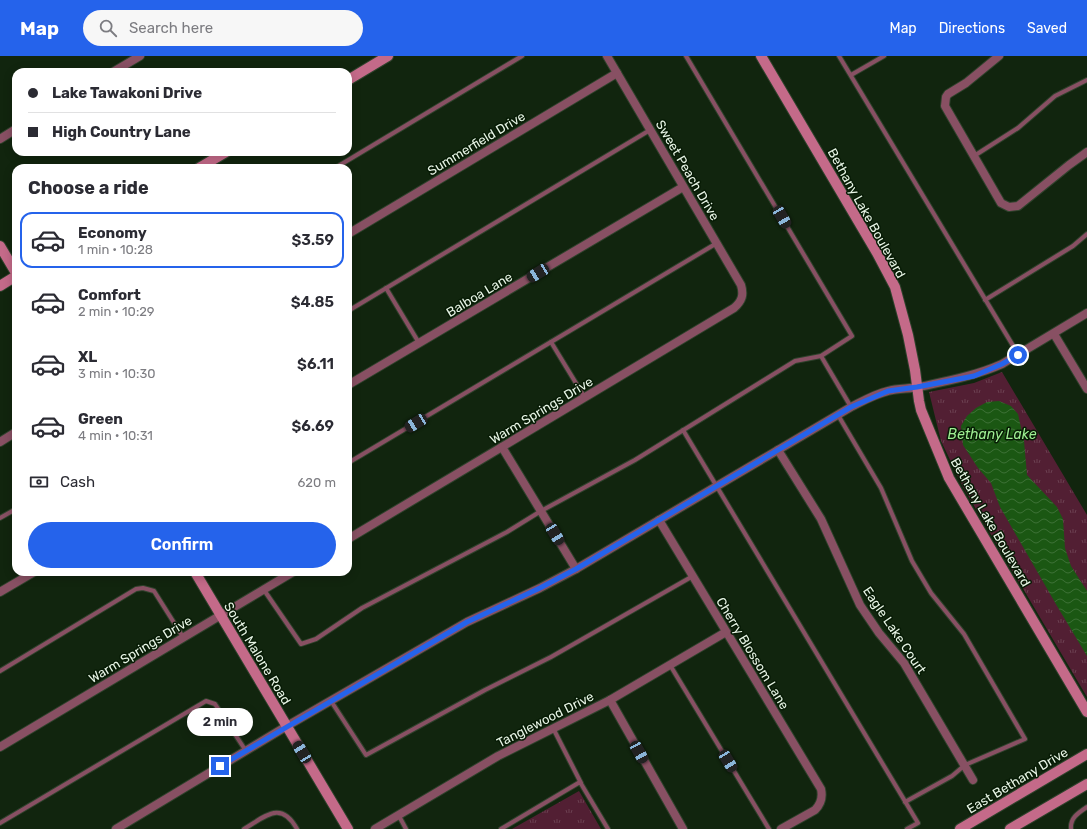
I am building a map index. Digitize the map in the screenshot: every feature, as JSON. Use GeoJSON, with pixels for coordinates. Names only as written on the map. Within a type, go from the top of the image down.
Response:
{"type":"FeatureCollection","features":[{"type":"Feature","properties":{"kind":"street"},"geometry":{"type":"LineString","coordinates":[[120,68],[140,56]]}},
{"type":"Feature","properties":{"kind":"street"},"geometry":{"type":"LineString","coordinates":[[352,78],[388,56]]}},
{"type":"Feature","properties":{"kind":"street","name":"Sweet Peach Drive"},"geometry":{"type":"LineString","coordinates":[[607,56],[741,285],[743,291],[742,298]]}},
{"type":"Feature","properties":{"kind":"street","name":"Bethany Lake Boulevard"},"geometry":{"type":"LineString","coordinates":[[761,56],[890,277],[908,334],[921,410],[949,478],[1087,712]]}},
{"type":"Feature","properties":{"kind":"street"},"geometry":{"type":"LineString","coordinates":[[999,56],[966,83],[948,94],[946,97],[945,106],[1002,203],[1005,206],[1018,206],[1087,152]]}},
{"type":"Feature","properties":{"kind":"street","name":"Summerfield Drive"},"geometry":{"type":"LineString","coordinates":[[352,228],[617,73]]}},
{"type":"Feature","properties":{"kind":"street"},"geometry":{"type":"LineString","coordinates":[[0,139],[12,132]]}},
{"type":"Feature","properties":{"kind":"street"},"geometry":{"type":"LineString","coordinates":[[206,164],[219,156]]}},
{"type":"Feature","properties":{"kind":"street","name":"Balboa Lane"},"geometry":{"type":"LineString","coordinates":[[352,383],[683,187]]}},
{"type":"Feature","properties":{"kind":"street"},"geometry":{"type":"LineString","coordinates":[[0,246],[12,266]]}},
{"type":"Feature","properties":{"kind":"street"},"geometry":{"type":"LineString","coordinates":[[0,286],[12,278]]}},
{"type":"Feature","properties":{"kind":"street","name":"Warm Springs Drive"},"geometry":{"type":"LineString","coordinates":[[352,537],[734,308],[742,298]]}},
{"type":"Feature","properties":{"kind":"street"},"geometry":{"type":"LineString","coordinates":[[116,829],[287,726],[467,622],[540,588],[576,569],[851,407],[888,391],[974,376],[1002,364],[1087,313]]}},
{"type":"Feature","properties":{"kind":"street"},"geometry":{"type":"LineString","coordinates":[[1054,334],[1087,388]]}},
{"type":"Feature","properties":{"kind":"street"},"geometry":{"type":"LineString","coordinates":[[0,442],[12,434]]}},
{"type":"Feature","properties":{"kind":"street"},"geometry":{"type":"LineString","coordinates":[[502,447],[576,569]]}},
{"type":"Feature","properties":{"kind":"street","name":"Eagle Lake Court"},"geometry":{"type":"LineString","coordinates":[[778,450],[821,519],[860,605],[879,633],[904,663],[973,780]]}},
{"type":"Feature","properties":{"kind":"street","name":"Cherry Blossom Lane"},"geometry":{"type":"LineString","coordinates":[[659,520],[821,789],[821,801],[815,810],[781,829]]}},
{"type":"Feature","properties":{"kind":"street"},"geometry":{"type":"LineString","coordinates":[[0,592],[27,576]]}},
{"type":"Feature","properties":{"kind":"street","name":"South Malone Road"},"geometry":{"type":"LineString","coordinates":[[197,576],[348,829]]}},
{"type":"Feature","properties":{"kind":"street","name":"Warm Springs Drive"},"geometry":{"type":"LineString","coordinates":[[0,747],[287,576]]}},
{"type":"Feature","properties":{"kind":"street","name":"Tanglewood Drive"},"geometry":{"type":"LineString","coordinates":[[375,829],[498,756],[610,700],[726,632]]}},
{"type":"Feature","properties":{"kind":"street"},"geometry":{"type":"LineString","coordinates":[[610,700],[683,829]]}},
{"type":"Feature","properties":{"kind":"street","name":"East Bethany Drive"},"geometry":{"type":"LineString","coordinates":[[960,829],[1087,754]]}},
{"type":"Feature","properties":{"kind":"street"},"geometry":{"type":"LineString","coordinates":[[1010,829],[1087,784]]}},
{"type":"Feature","properties":{"kind":"lane"},"geometry":{"type":"LineString","coordinates":[[342,164],[522,56]]}},
{"type":"Feature","properties":{"kind":"lane"},"geometry":{"type":"LineString","coordinates":[[264,590],[301,644],[316,639],[362,608],[507,532],[541,511],[635,460],[795,361],[821,356],[852,336],[686,56]]}},
{"type":"Feature","properties":{"kind":"lane"},"geometry":{"type":"LineString","coordinates":[[839,56],[1018,355]]}},
{"type":"Feature","properties":{"kind":"lane"},"geometry":{"type":"LineString","coordinates":[[851,75],[884,56]]}},
{"type":"Feature","properties":{"kind":"lane"},"geometry":{"type":"LineString","coordinates":[[974,156],[1018,128],[1055,96],[1087,80]]}},
{"type":"Feature","properties":{"kind":"lane"},"geometry":{"type":"LineString","coordinates":[[352,309],[650,130]]}},
{"type":"Feature","properties":{"kind":"lane"},"geometry":{"type":"LineString","coordinates":[[985,300],[1073,246],[1087,234]]}},
{"type":"Feature","properties":{"kind":"lane"},"geometry":{"type":"LineString","coordinates":[[352,462],[717,243]]}},
{"type":"Feature","properties":{"kind":"lane"},"geometry":{"type":"LineString","coordinates":[[386,288],[419,343]]}},
{"type":"Feature","properties":{"kind":"lane"},"geometry":{"type":"LineString","coordinates":[[551,342],[585,398]]}},
{"type":"Feature","properties":{"kind":"lane"},"geometry":{"type":"LineString","coordinates":[[821,356],[851,407]]}},
{"type":"Feature","properties":{"kind":"lane"},"geometry":{"type":"LineString","coordinates":[[838,415],[881,488],[912,561],[931,593],[964,634],[1025,739],[965,765],[952,776],[905,802]]}},
{"type":"Feature","properties":{"kind":"lane"},"geometry":{"type":"LineString","coordinates":[[683,430],[918,823],[907,829]]}},
{"type":"Feature","properties":{"kind":"lane"},"geometry":{"type":"LineString","coordinates":[[0,518],[12,511]]}},
{"type":"Feature","properties":{"kind":"lane"},"geometry":{"type":"LineString","coordinates":[[331,701],[366,755],[485,690],[551,657],[693,576]]}},
{"type":"Feature","properties":{"kind":"lane"},"geometry":{"type":"LineString","coordinates":[[0,671],[136,589],[143,588],[154,591],[184,637]]}},
{"type":"Feature","properties":{"kind":"lane"},"geometry":{"type":"LineString","coordinates":[[670,665],[769,829]]}},
{"type":"Feature","properties":{"kind":"lane"},"geometry":{"type":"LineString","coordinates":[[0,823],[206,701],[215,704],[246,751]]}},
{"type":"Feature","properties":{"kind":"lane"},"geometry":{"type":"LineString","coordinates":[[553,728],[584,788],[608,829]]}},
{"type":"Feature","properties":{"kind":"lane"},"geometry":{"type":"LineString","coordinates":[[501,829],[580,782],[584,788]]}},
{"type":"Feature","properties":{"kind":"lane"},"geometry":{"type":"LineString","coordinates":[[1071,829],[1073,817],[1087,807]]}},
{"type":"Feature","properties":{"kind":"lane"},"geometry":{"type":"LineString","coordinates":[[244,829],[274,813],[282,813],[288,816],[297,829]]}},
{"type":"Feature","properties":{"kind":"lane"},"geometry":{"type":"LineString","coordinates":[[399,816],[406,829]]}},
{"type":"Feature","properties":{"kind":"green space"},"geometry":{"type":"Polygon","coordinates":[[[1002,372],[1087,515],[1087,697],[963,487],[941,441],[929,392],[974,383],[1002,372]]]}},
{"type":"Feature","properties":{"kind":"green space"},"geometry":{"type":"Polygon","coordinates":[[[579,791],[601,829],[512,829],[579,791]]]}},
{"type":"Feature","properties":{"kind":"water","name":"Bethany Lake"},"geometry":{"type":"Polygon","coordinates":[[[999,401],[1011,406],[1018,414],[1024,441],[1027,475],[1057,507],[1063,519],[1065,548],[1071,566],[1087,591],[1087,656],[1000,507],[991,483],[978,468],[963,445],[961,426],[967,416],[976,408],[987,402],[999,401]]]}},
{"type":"Feature","properties":{"kind":"route"},"geometry":{"type":"LineString","coordinates":[[220,766],[467,622],[540,588],[576,569],[851,407],[878,394],[888,391],[974,376],[1002,364],[1018,355]]}}]}
